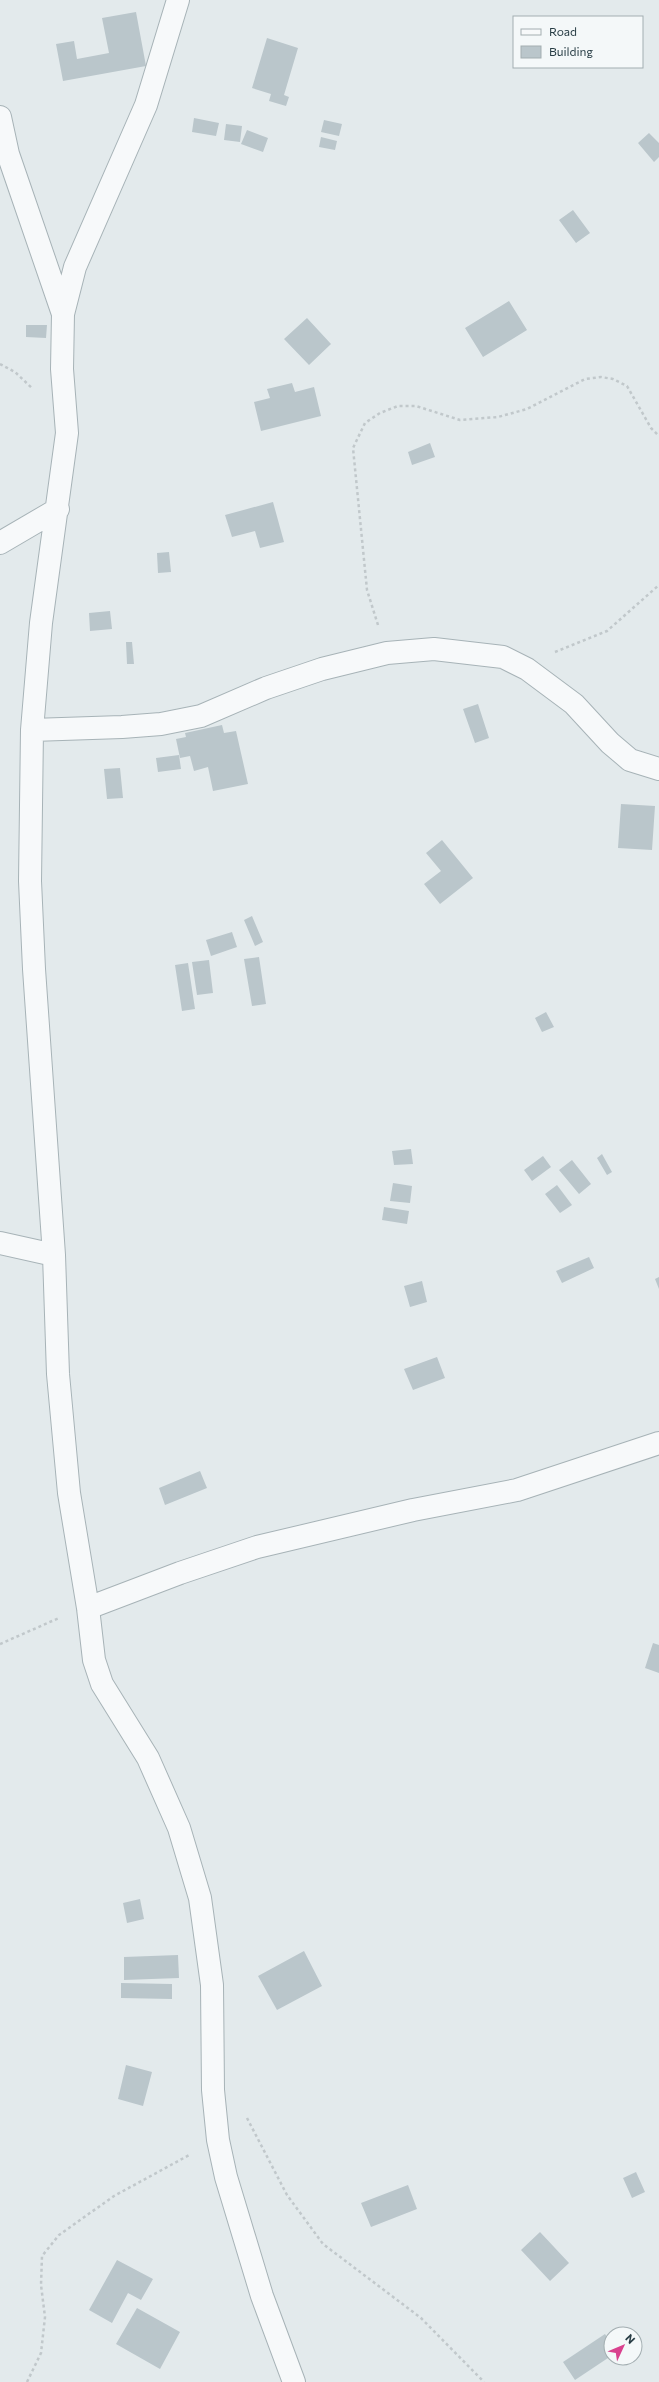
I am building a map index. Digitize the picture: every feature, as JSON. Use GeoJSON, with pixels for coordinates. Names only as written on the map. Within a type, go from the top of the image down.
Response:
{"type":"FeatureCollection","features":[{"type":"Feature","properties":{"kind":"street"},"geometry":{"type":"LineString","coordinates":[[178,0],[146,105],[75,267],[63,314],[62,369],[67,433],[58,509],[41,623],[32,730],[31,896],[54,1255],[58,1374],[69,1493],[88,1608],[94,1660],[102,1684],[148,1758],[180,1828],[200,1898],[212,1985],[213,2090],[218,2140],[226,2177],[262,2296],[294,2382]]}},
{"type":"Feature","properties":{"kind":"street"},"geometry":{"type":"LineString","coordinates":[[0,117],[8,154],[63,314]]}},
{"type":"Feature","properties":{"kind":"street"},"geometry":{"type":"LineString","coordinates":[[0,543],[58,509]]}},
{"type":"Feature","properties":{"kind":"street"},"geometry":{"type":"LineString","coordinates":[[32,730],[122,728],[161,724],[201,716],[266,688],[322,668],[387,653],[434,649],[503,657],[527,669],[574,704],[610,743],[630,760],[659,769]]}},
{"type":"Feature","properties":{"kind":"street"},"geometry":{"type":"LineString","coordinates":[[0,1243],[54,1255]]}},
{"type":"Feature","properties":{"kind":"street"},"geometry":{"type":"LineString","coordinates":[[88,1608],[180,1572],[257,1548],[413,1510],[517,1490],[659,1443]]}},
{"type":"Feature","properties":{"kind":"path"},"geometry":{"type":"LineString","coordinates":[[387,653],[367,590],[353,448],[365,423],[380,413],[398,406],[416,406],[460,420],[498,417],[527,409],[585,380],[601,376],[613,379],[627,386],[648,423],[659,436]]}},
{"type":"Feature","properties":{"kind":"path"},"geometry":{"type":"LineString","coordinates":[[548,653],[556,652],[607,631],[659,585]]}},
{"type":"Feature","properties":{"kind":"path"},"geometry":{"type":"LineString","coordinates":[[0,1644],[43,1623],[88,1608]]}},
{"type":"Feature","properties":{"kind":"path"},"geometry":{"type":"LineString","coordinates":[[246,2116],[287,2195],[323,2244],[421,2318],[484,2382]]}},
{"type":"Feature","properties":{"kind":"path"},"geometry":{"type":"LineString","coordinates":[[27,2382],[41,2353],[45,2317],[41,2285],[42,2256],[59,2235],[114,2196],[150,2174],[218,2140]]}},
{"type":"Feature","properties":{"kind":"building"},"geometry":{"type":"Polygon","coordinates":[[[136,12],[146,66],[63,81],[56,44],[74,41],[77,59],[109,53],[102,18],[136,12]]]}},
{"type":"Feature","properties":{"kind":"building"},"geometry":{"type":"Polygon","coordinates":[[[267,38],[298,48],[284,95],[289,97],[286,106],[269,101],[271,94],[252,88],[267,38]]]}},
{"type":"Feature","properties":{"kind":"building"},"geometry":{"type":"Polygon","coordinates":[[[194,118],[219,123],[216,136],[192,132],[194,118]]]}},
{"type":"Feature","properties":{"kind":"building"},"geometry":{"type":"Polygon","coordinates":[[[324,120],[342,124],[339,136],[321,132],[324,120]]]}},
{"type":"Feature","properties":{"kind":"building"},"geometry":{"type":"Polygon","coordinates":[[[226,124],[242,126],[240,142],[224,140],[226,124]]]}},
{"type":"Feature","properties":{"kind":"building"},"geometry":{"type":"Polygon","coordinates":[[[247,130],[268,138],[263,152],[241,144],[247,130]]]}},
{"type":"Feature","properties":{"kind":"building"},"geometry":{"type":"Polygon","coordinates":[[[649,133],[659,143],[659,157],[654,162],[638,143],[649,133]]]}},
{"type":"Feature","properties":{"kind":"building"},"geometry":{"type":"Polygon","coordinates":[[[321,137],[337,141],[335,150],[319,147],[321,137]]]}},
{"type":"Feature","properties":{"kind":"building"},"geometry":{"type":"Polygon","coordinates":[[[573,210],[590,233],[576,243],[559,220],[573,210]]]}},
{"type":"Feature","properties":{"kind":"building"},"geometry":{"type":"Polygon","coordinates":[[[509,301],[527,330],[483,357],[465,328],[509,301]]]}},
{"type":"Feature","properties":{"kind":"building"},"geometry":{"type":"Polygon","coordinates":[[[307,318],[331,344],[309,365],[284,339],[307,318]]]}},
{"type":"Feature","properties":{"kind":"building"},"geometry":{"type":"Polygon","coordinates":[[[26,325],[47,325],[46,338],[26,337],[26,325]]]}},
{"type":"Feature","properties":{"kind":"building"},"geometry":{"type":"Polygon","coordinates":[[[292,383],[295,392],[314,387],[321,416],[261,431],[254,402],[270,398],[267,389],[292,383]]]}},
{"type":"Feature","properties":{"kind":"building"},"geometry":{"type":"Polygon","coordinates":[[[430,443],[435,457],[412,465],[408,452],[430,443]]]}},
{"type":"Feature","properties":{"kind":"building"},"geometry":{"type":"Polygon","coordinates":[[[273,502],[284,542],[260,548],[255,531],[232,537],[225,515],[273,502]]]}},
{"type":"Feature","properties":{"kind":"building"},"geometry":{"type":"Polygon","coordinates":[[[169,552],[171,572],[158,573],[157,553],[169,552]]]}},
{"type":"Feature","properties":{"kind":"building"},"geometry":{"type":"Polygon","coordinates":[[[110,611],[112,629],[90,631],[89,613],[110,611]]]}},
{"type":"Feature","properties":{"kind":"building"},"geometry":{"type":"Polygon","coordinates":[[[126,642],[132,642],[134,664],[127,664],[126,642]]]}},
{"type":"Feature","properties":{"kind":"building"},"geometry":{"type":"Polygon","coordinates":[[[478,704],[489,738],[475,743],[463,709],[478,704]]]}},
{"type":"Feature","properties":{"kind":"building"},"geometry":{"type":"Polygon","coordinates":[[[222,725],[224,733],[236,731],[248,784],[213,791],[208,767],[194,771],[190,756],[180,758],[176,739],[186,737],[185,733],[222,725]]]}},
{"type":"Feature","properties":{"kind":"building"},"geometry":{"type":"Polygon","coordinates":[[[179,755],[181,769],[158,772],[156,758],[179,755]]]}},
{"type":"Feature","properties":{"kind":"building"},"geometry":{"type":"Polygon","coordinates":[[[120,768],[123,798],[107,799],[104,769],[120,768]]]}},
{"type":"Feature","properties":{"kind":"building"},"geometry":{"type":"Polygon","coordinates":[[[621,804],[655,806],[652,850],[618,848],[621,804]]]}},
{"type":"Feature","properties":{"kind":"building"},"geometry":{"type":"Polygon","coordinates":[[[442,840],[473,878],[440,904],[424,884],[441,871],[426,853],[442,840]]]}},
{"type":"Feature","properties":{"kind":"building"},"geometry":{"type":"Polygon","coordinates":[[[252,916],[263,942],[255,946],[244,920],[252,916]]]}},
{"type":"Feature","properties":{"kind":"building"},"geometry":{"type":"Polygon","coordinates":[[[232,932],[237,947],[211,956],[206,940],[232,932]]]}},
{"type":"Feature","properties":{"kind":"building"},"geometry":{"type":"Polygon","coordinates":[[[259,957],[266,1004],[252,1006],[244,959],[259,957]]]}},
{"type":"Feature","properties":{"kind":"building"},"geometry":{"type":"Polygon","coordinates":[[[209,960],[213,993],[197,995],[192,962],[209,960]]]}},
{"type":"Feature","properties":{"kind":"building"},"geometry":{"type":"Polygon","coordinates":[[[188,963],[195,1009],[182,1011],[175,965],[188,963]]]}},
{"type":"Feature","properties":{"kind":"building"},"geometry":{"type":"Polygon","coordinates":[[[546,1012],[554,1027],[542,1032],[535,1018],[546,1012]]]}},
{"type":"Feature","properties":{"kind":"building"},"geometry":{"type":"Polygon","coordinates":[[[411,1149],[413,1164],[394,1165],[392,1151],[411,1149]]]}},
{"type":"Feature","properties":{"kind":"building"},"geometry":{"type":"Polygon","coordinates":[[[602,1154],[612,1172],[607,1175],[597,1158],[602,1154]]]}},
{"type":"Feature","properties":{"kind":"building"},"geometry":{"type":"Polygon","coordinates":[[[543,1156],[551,1167],[532,1181],[524,1170],[543,1156]]]}},
{"type":"Feature","properties":{"kind":"building"},"geometry":{"type":"Polygon","coordinates":[[[572,1160],[591,1184],[579,1194],[559,1170],[572,1160]]]}},
{"type":"Feature","properties":{"kind":"building"},"geometry":{"type":"Polygon","coordinates":[[[393,1183],[412,1186],[410,1203],[390,1201],[393,1183]]]}},
{"type":"Feature","properties":{"kind":"building"},"geometry":{"type":"Polygon","coordinates":[[[557,1185],[572,1205],[560,1213],[545,1194],[557,1185]]]}},
{"type":"Feature","properties":{"kind":"building"},"geometry":{"type":"Polygon","coordinates":[[[384,1207],[409,1211],[407,1224],[382,1220],[384,1207]]]}},
{"type":"Feature","properties":{"kind":"building"},"geometry":{"type":"Polygon","coordinates":[[[589,1257],[594,1268],[562,1283],[556,1271],[589,1257]]]}},
{"type":"Feature","properties":{"kind":"building"},"geometry":{"type":"Polygon","coordinates":[[[659,1277],[659,1289],[655,1279],[659,1277]]]}},
{"type":"Feature","properties":{"kind":"building"},"geometry":{"type":"Polygon","coordinates":[[[422,1281],[427,1302],[410,1307],[404,1286],[422,1281]]]}},
{"type":"Feature","properties":{"kind":"building"},"geometry":{"type":"Polygon","coordinates":[[[437,1357],[445,1378],[413,1390],[404,1369],[437,1357]]]}},
{"type":"Feature","properties":{"kind":"building"},"geometry":{"type":"Polygon","coordinates":[[[200,1471],[207,1488],[165,1505],[159,1488],[200,1471]]]}},
{"type":"Feature","properties":{"kind":"building"},"geometry":{"type":"Polygon","coordinates":[[[653,1643],[659,1645],[659,1673],[645,1668],[653,1643]]]}},
{"type":"Feature","properties":{"kind":"building"},"geometry":{"type":"Polygon","coordinates":[[[140,1899],[144,1919],[127,1923],[123,1903],[140,1899]]]}},
{"type":"Feature","properties":{"kind":"building"},"geometry":{"type":"Polygon","coordinates":[[[304,1951],[322,1986],[277,2010],[258,1976],[304,1951]]]}},
{"type":"Feature","properties":{"kind":"building"},"geometry":{"type":"Polygon","coordinates":[[[178,1955],[179,1978],[124,1980],[124,1957],[178,1955]]]}},
{"type":"Feature","properties":{"kind":"building"},"geometry":{"type":"Polygon","coordinates":[[[121,1983],[172,1984],[172,1999],[121,1998],[121,1983]]]}},
{"type":"Feature","properties":{"kind":"building"},"geometry":{"type":"Polygon","coordinates":[[[126,2065],[152,2072],[143,2106],[118,2099],[126,2065]]]}},
{"type":"Feature","properties":{"kind":"building"},"geometry":{"type":"Polygon","coordinates":[[[636,2172],[645,2192],[632,2198],[623,2178],[636,2172]]]}},
{"type":"Feature","properties":{"kind":"building"},"geometry":{"type":"Polygon","coordinates":[[[408,2185],[417,2209],[371,2227],[361,2203],[408,2185]]]}},
{"type":"Feature","properties":{"kind":"building"},"geometry":{"type":"Polygon","coordinates":[[[540,2232],[569,2263],[550,2281],[521,2250],[540,2232]]]}},
{"type":"Feature","properties":{"kind":"building"},"geometry":{"type":"Polygon","coordinates":[[[117,2260],[153,2279],[141,2300],[128,2293],[112,2323],[89,2310],[117,2260]]]}},
{"type":"Feature","properties":{"kind":"building"},"geometry":{"type":"Polygon","coordinates":[[[137,2308],[180,2332],[160,2369],[116,2344],[137,2308]]]}},
{"type":"Feature","properties":{"kind":"building"},"geometry":{"type":"Polygon","coordinates":[[[603,2335],[603,2361],[575,2380],[563,2362],[603,2335]]]}}]}
